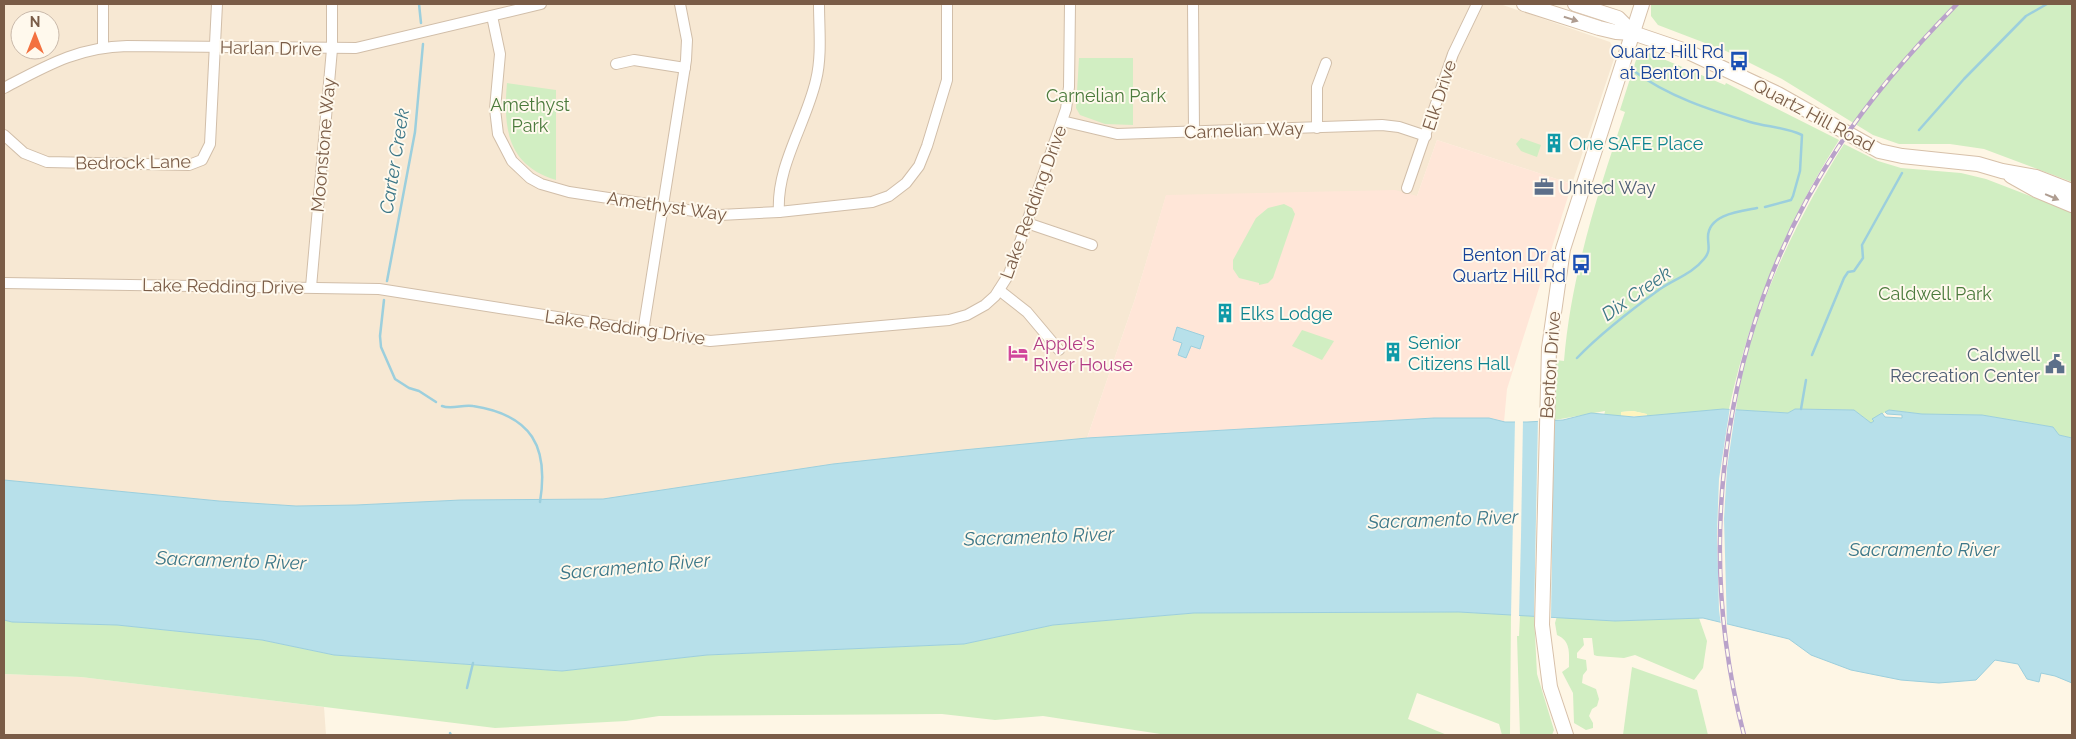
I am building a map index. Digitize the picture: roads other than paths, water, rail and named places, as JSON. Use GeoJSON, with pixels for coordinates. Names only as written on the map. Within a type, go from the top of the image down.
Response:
{"type":"FeatureCollection","features":[{"type":"Feature","properties":{"kind":"street"},"geometry":{"type":"LineString","coordinates":[[103,4],[103,47]]}},
{"type":"Feature","properties":{"kind":"street","name":"Bedrock Lane"},"geometry":{"type":"LineString","coordinates":[[4,135],[24,153],[48,162],[195,163],[205,158],[210,144],[217,47],[217,4]]}},
{"type":"Feature","properties":{"kind":"street","name":"Moonstone Way"},"geometry":{"type":"LineString","coordinates":[[311,287],[332,49],[332,4]]}},
{"type":"Feature","properties":{"kind":"street","name":"Harlan Drive"},"geometry":{"type":"LineString","coordinates":[[4,88],[67,55],[103,47],[332,49],[364,47],[536,4]]}},
{"type":"Feature","properties":{"kind":"street"},"geometry":{"type":"LineString","coordinates":[[643,332],[685,68],[687,40],[680,4]]}},
{"type":"Feature","properties":{"kind":"street"},"geometry":{"type":"LineString","coordinates":[[779,212],[779,195],[784,172],[817,78],[819,4]]}},
{"type":"Feature","properties":{"kind":"street","name":"Amethyst Way"},"geometry":{"type":"LineString","coordinates":[[492,16],[500,54],[496,118],[500,139],[512,161],[530,178],[551,188],[720,215],[779,212],[872,202],[897,191],[911,178],[924,152],[945,90],[947,4]]}},
{"type":"Feature","properties":{"kind":"street","name":"Lake Redding Drive"},"geometry":{"type":"LineString","coordinates":[[4,283],[379,289],[694,339],[725,340],[949,320],[979,309],[999,290],[1009,274],[1062,121],[1070,87],[1070,4]]}},
{"type":"Feature","properties":{"kind":"street"},"geometry":{"type":"LineString","coordinates":[[1193,4],[1194,131]]}},
{"type":"Feature","properties":{"kind":"street","name":"Elk Drive"},"geometry":{"type":"LineString","coordinates":[[1407,188],[1453,54],[1477,4]]}},
{"type":"Feature","properties":{"kind":"street","name":"Quartz Hill Road"},"geometry":{"type":"LineString","coordinates":[[1524,4],[1599,28],[1633,33],[1686,51],[1738,74],[1800,106],[1873,148],[1902,156],[1971,162],[2002,171],[2036,177],[2072,191]]}},
{"type":"Feature","properties":{"kind":"street","name":"Quartz Hill Road"},"geometry":{"type":"LineString","coordinates":[[1574,4],[1618,18],[1633,33]]}},
{"type":"Feature","properties":{"kind":"street","name":"Benton Drive"},"geometry":{"type":"LineString","coordinates":[[1566,735],[1550,687],[1543,644],[1546,385],[1553,310],[1563,249],[1642,4]]}},
{"type":"Feature","properties":{"kind":"street"},"geometry":{"type":"LineString","coordinates":[[616,64],[640,60],[685,68]]}},
{"type":"Feature","properties":{"kind":"street"},"geometry":{"type":"LineString","coordinates":[[1317,128],[1317,87],[1326,63]]}},
{"type":"Feature","properties":{"kind":"street","name":"Carnelian Way"},"geometry":{"type":"LineString","coordinates":[[1062,121],[1111,133],[1389,126],[1426,136]]}},
{"type":"Feature","properties":{"kind":"street","name":"Quartz Hill Road"},"geometry":{"type":"LineString","coordinates":[[2002,171],[2036,190],[2072,205]]}},
{"type":"Feature","properties":{"kind":"street"},"geometry":{"type":"LineString","coordinates":[[1027,223],[1092,245]]}},
{"type":"Feature","properties":{"kind":"street"},"geometry":{"type":"LineString","coordinates":[[999,290],[1027,312],[1058,350]]}},
{"type":"Feature","properties":{"kind":"water"},"geometry":{"type":"Polygon","coordinates":[[[1177,327],[1204,336],[1200,349],[1191,346],[1186,358],[1178,355],[1182,343],[1173,340],[1177,327]]]}},
{"type":"Feature","properties":{"kind":"water","name":"Sacramento River"},"geometry":{"type":"Polygon","coordinates":[[[1723,409],[1788,413],[1795,409],[1854,410],[1871,423],[1874,421],[1872,419],[1882,413],[1885,417],[1902,418],[1902,415],[1887,414],[1885,412],[1889,410],[1922,414],[1982,415],[2053,427],[2059,435],[2072,438],[2072,683],[2041,673],[2039,682],[2027,679],[2018,664],[1995,660],[1976,680],[1939,683],[1901,680],[1851,670],[1811,655],[1789,639],[1703,618],[1615,621],[1459,612],[1194,613],[1053,625],[964,644],[707,655],[562,671],[334,655],[262,640],[117,625],[12,622],[4,620],[4,480],[219,501],[296,506],[461,500],[603,499],[833,464],[1087,438],[1434,418],[1489,418],[1505,422],[1527,422],[1563,420],[1591,413],[1634,417],[1723,409]]]}},
{"type":"Feature","properties":{"kind":"waterway"},"geometry":{"type":"LineString","coordinates":[[419,4],[421,23]]}},
{"type":"Feature","properties":{"kind":"waterway"},"geometry":{"type":"LineString","coordinates":[[1919,130],[1964,79],[2026,16],[2047,4]]}},
{"type":"Feature","properties":{"kind":"waterway","name":"Carter Creek"},"geometry":{"type":"LineString","coordinates":[[387,281],[415,132],[423,44]]}},
{"type":"Feature","properties":{"kind":"waterway"},"geometry":{"type":"LineString","coordinates":[[1634,71],[1660,88],[1704,107],[1750,122],[1789,130],[1802,135],[1800,171],[1791,200],[1765,207]]}},
{"type":"Feature","properties":{"kind":"waterway"},"geometry":{"type":"LineString","coordinates":[[1812,355],[1844,278],[1848,272],[1854,271],[1863,258],[1862,245],[1902,173]]}},
{"type":"Feature","properties":{"kind":"waterway","name":"Dix Creek"},"geometry":{"type":"LineString","coordinates":[[1577,358],[1596,339],[1628,313],[1660,289],[1700,264],[1708,253],[1709,229],[1713,223],[1726,215],[1757,208]]}},
{"type":"Feature","properties":{"kind":"waterway","name":"Carter Creek"},"geometry":{"type":"LineString","coordinates":[[384,300],[380,336],[381,347],[395,379],[436,402]]}},
{"type":"Feature","properties":{"kind":"waterway"},"geometry":{"type":"LineString","coordinates":[[1801,409],[1806,380]]}},
{"type":"Feature","properties":{"kind":"waterway","name":"Carter Creek"},"geometry":{"type":"LineString","coordinates":[[442,406],[469,406],[493,410],[510,417],[522,426],[532,437],[542,465],[540,502]]}},
{"type":"Feature","properties":{"kind":"waterway"},"geometry":{"type":"LineString","coordinates":[[467,688],[473,663]]}},
{"type":"Feature","properties":{"kind":"railway"},"geometry":{"type":"LineString","coordinates":[[1744,735],[1728,660],[1721,583],[1721,507],[1729,430],[1745,355],[1769,283],[1800,213],[1839,146],[1895,72],[1957,4]]}},
{"type":"Feature","properties":{"kind":"place","name":"Quartz Hill Rd at Benton Dr"},"geometry":{"type":"Point","coordinates":[1739,61]}},
{"type":"Feature","properties":{"kind":"place","name":"One SAFE Place"},"geometry":{"type":"Point","coordinates":[1554,143]}},
{"type":"Feature","properties":{"kind":"place","name":"United Way"},"geometry":{"type":"Point","coordinates":[1544,187]}},
{"type":"Feature","properties":{"kind":"place","name":"Benton Dr at Quartz Hill Rd"},"geometry":{"type":"Point","coordinates":[1581,264]}},
{"type":"Feature","properties":{"kind":"place","name":"Elks Lodge"},"geometry":{"type":"Point","coordinates":[1225,313]}},
{"type":"Feature","properties":{"kind":"place","name":"Senior Citizens Hall"},"geometry":{"type":"Point","coordinates":[1393,352]}},
{"type":"Feature","properties":{"kind":"place","name":"Apple's River House"},"geometry":{"type":"Point","coordinates":[1018,353]}},
{"type":"Feature","properties":{"kind":"place","name":"Caldwell Recreation Center"},"geometry":{"type":"Point","coordinates":[2055,364]}},
{"type":"Feature","properties":{"kind":"park label","name":"Carnelian Park"},"geometry":{"type":"Point","coordinates":[1106,95]}},
{"type":"Feature","properties":{"kind":"park label","name":"Amethyst Park"},"geometry":{"type":"Point","coordinates":[530,114]}},
{"type":"Feature","properties":{"kind":"park label","name":"Caldwell Park"},"geometry":{"type":"Point","coordinates":[1935,293]}}]}
